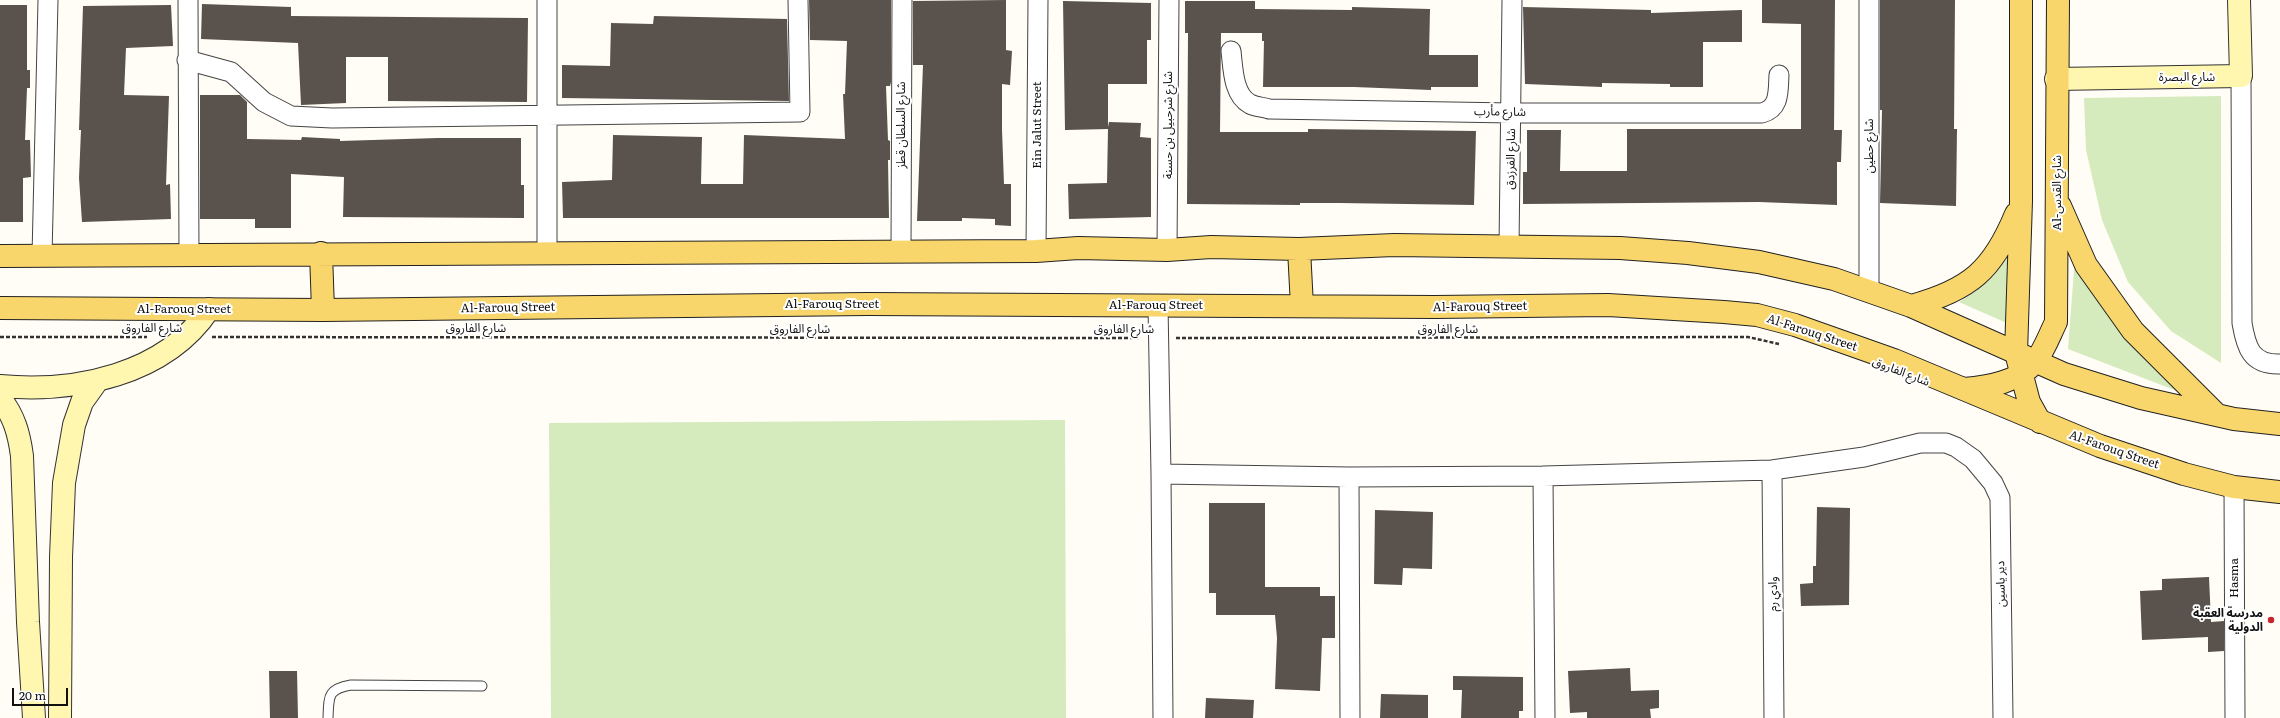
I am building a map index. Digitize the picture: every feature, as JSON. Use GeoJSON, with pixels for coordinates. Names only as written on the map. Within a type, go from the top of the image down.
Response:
{"type":"FeatureCollection","features":[{"type":"Feature","properties":{"kind":"main road"},"geometry":{"type":"LineString","coordinates":[[2021,0],[2021,201],[2024,363],[2029,402],[2040,422]]}},
{"type":"Feature","properties":{"kind":"main road","name":"Al-شارع القدس"},"geometry":{"type":"LineString","coordinates":[[2024,363],[2056,322],[2056,79],[2058,0]]}},
{"type":"Feature","properties":{"kind":"main road"},"geometry":{"type":"LineString","coordinates":[[2057,199],[2086,265],[2132,331],[2218,416]]}},
{"type":"Feature","properties":{"kind":"main road"},"geometry":{"type":"LineString","coordinates":[[1911,306],[1938,298],[1967,282],[1988,265],[2005,240],[2021,201]]}},
{"type":"Feature","properties":{"kind":"main road"},"geometry":{"type":"LineString","coordinates":[[0,256],[321,253],[546,254],[901,250],[1036,251],[1078,248],[1167,250],[1212,247],[1299,249],[1394,245],[1620,248],[1688,253],[1759,262],[1834,279],[1911,306],[2024,363],[2141,398],[2218,416],[2280,424]]}},
{"type":"Feature","properties":{"kind":"main road"},"geometry":{"type":"LineString","coordinates":[[1299,249],[1302,306]]}},
{"type":"Feature","properties":{"kind":"main road"},"geometry":{"type":"LineString","coordinates":[[321,253],[323,310]]}},
{"type":"Feature","properties":{"kind":"main road","name":"Al-Farouq Street"},"geometry":{"type":"LineString","coordinates":[[0,308],[209,308],[323,310],[868,304],[1435,307],[1608,305],[1757,315],[1795,325],[1894,360],[2100,446],[2184,474],[2234,487],[2280,492]]}},
{"type":"Feature","properties":{"kind":"main road"},"geometry":{"type":"LineString","coordinates":[[1963,389],[1992,386],[2024,363]]}},
{"type":"Feature","properties":{"kind":"street"},"geometry":{"type":"LineString","coordinates":[[42,256],[48,0]]}},
{"type":"Feature","properties":{"kind":"street"},"geometry":{"type":"LineString","coordinates":[[188,0],[189,255]]}},
{"type":"Feature","properties":{"kind":"street"},"geometry":{"type":"LineString","coordinates":[[546,254],[547,0]]}},
{"type":"Feature","properties":{"kind":"street"},"geometry":{"type":"LineString","coordinates":[[188,60],[231,72],[264,102],[291,116],[332,118],[800,112],[798,0]]}},
{"type":"Feature","properties":{"kind":"street","name":"شارع السلطان قطز"},"geometry":{"type":"LineString","coordinates":[[901,250],[902,0]]}},
{"type":"Feature","properties":{"kind":"street","name":"Ein Jalut Street"},"geometry":{"type":"LineString","coordinates":[[1036,251],[1038,0]]}},
{"type":"Feature","properties":{"kind":"street","name":"شارع شرحبيل بن حسنة"},"geometry":{"type":"LineString","coordinates":[[1167,250],[1169,0]]}},
{"type":"Feature","properties":{"kind":"street","name":"شارع الفرزدق"},"geometry":{"type":"LineString","coordinates":[[1509,247],[1512,113],[1512,0]]}},
{"type":"Feature","properties":{"kind":"street","name":"شارع حطين"},"geometry":{"type":"LineString","coordinates":[[1869,0],[1869,291]]}},
{"type":"Feature","properties":{"kind":"street"},"geometry":{"type":"LineString","coordinates":[[2239,0],[2244,337],[2245,344],[2255,357],[2271,364],[2280,364]]}},
{"type":"Feature","properties":{"kind":"street","name":"شارع مأرب"},"geometry":{"type":"LineString","coordinates":[[1231,51],[1235,80],[1240,92],[1250,104],[1269,109],[1512,113],[1762,114],[1773,109],[1776,104],[1779,75]]}},
{"type":"Feature","properties":{"kind":"street","name":"شارع البصرة"},"geometry":{"type":"LineString","coordinates":[[2056,79],[2240,76]]}},
{"type":"Feature","properties":{"kind":"street"},"geometry":{"type":"LineString","coordinates":[[1158,305],[1163,718]]}},
{"type":"Feature","properties":{"kind":"street"},"geometry":{"type":"LineString","coordinates":[[0,386],[55,387],[97,381],[144,364],[173,347],[186,337],[209,308]]}},
{"type":"Feature","properties":{"kind":"street"},"geometry":{"type":"LineString","coordinates":[[60,718],[60,557],[68,450],[74,425],[82,402],[97,381]]}},
{"type":"Feature","properties":{"kind":"street"},"geometry":{"type":"LineString","coordinates":[[0,398],[13,418],[20,440],[34,718]]}},
{"type":"Feature","properties":{"kind":"street","name":"دير ياسين"},"geometry":{"type":"LineString","coordinates":[[1772,470],[1864,456],[1920,443],[1946,444],[1973,459],[1993,483],[2000,498],[2003,718]]}},
{"type":"Feature","properties":{"kind":"street"},"geometry":{"type":"LineString","coordinates":[[1161,474],[1349,477],[1543,476],[1772,470]]}},
{"type":"Feature","properties":{"kind":"street","name":"وادي رم"},"geometry":{"type":"LineString","coordinates":[[1772,470],[1774,718]]}},
{"type":"Feature","properties":{"kind":"street"},"geometry":{"type":"LineString","coordinates":[[1543,476],[1545,718]]}},
{"type":"Feature","properties":{"kind":"street"},"geometry":{"type":"LineString","coordinates":[[1349,477],[1350,718]]}},
{"type":"Feature","properties":{"kind":"street","name":"Hasma"},"geometry":{"type":"LineString","coordinates":[[2234,487],[2235,718]]}},
{"type":"Feature","properties":{"kind":"street"},"geometry":{"type":"LineString","coordinates":[[26,562],[60,557]]}},
{"type":"Feature","properties":{"kind":"lane"},"geometry":{"type":"LineString","coordinates":[[328,718],[328,699],[332,691],[339,687],[350,685],[482,686]]}},
{"type":"Feature","properties":{"kind":"path","name":"شارع الفاروق"},"geometry":{"type":"LineString","coordinates":[[0,337],[155,337]]}},
{"type":"Feature","properties":{"kind":"path","name":"شارع الفاروق"},"geometry":{"type":"LineString","coordinates":[[186,337],[1748,337],[1787,345]]}},
{"type":"Feature","properties":{"kind":"green space"},"geometry":{"type":"Polygon","coordinates":[[[2221,96],[2221,363],[2171,331],[2128,282],[2102,220],[2086,150],[2084,98],[2221,96]]]}},
{"type":"Feature","properties":{"kind":"green space"},"geometry":{"type":"Polygon","coordinates":[[[2009,256],[2009,324],[1959,302],[1976,291],[2009,256]]]}},
{"type":"Feature","properties":{"kind":"green space"},"geometry":{"type":"Polygon","coordinates":[[[2075,257],[2165,375],[2177,391],[2068,349],[2075,257]]]}},
{"type":"Feature","properties":{"kind":"green space"},"geometry":{"type":"Polygon","coordinates":[[[1065,420],[1066,718],[551,718],[549,423],[1065,420]]]}},
{"type":"Feature","properties":{"kind":"building"},"geometry":{"type":"Polygon","coordinates":[[[809,0],[891,0],[891,82],[890,86],[886,86],[888,140],[890,141],[890,160],[888,160],[889,218],[563,218],[562,182],[612,180],[613,135],[702,137],[701,184],[743,184],[744,135],[845,139],[843,94],[845,94],[847,41],[810,40],[809,0]]]}},
{"type":"Feature","properties":{"kind":"building"},"geometry":{"type":"Polygon","coordinates":[[[1006,0],[1006,50],[1012,51],[1010,85],[1002,84],[1002,130],[1004,184],[1011,184],[1011,226],[995,225],[995,219],[962,218],[962,221],[917,221],[923,65],[913,65],[913,1],[1006,0]]]}},
{"type":"Feature","properties":{"kind":"building"},"geometry":{"type":"Polygon","coordinates":[[[1762,0],[1835,0],[1834,130],[1842,130],[1841,162],[1837,162],[1837,205],[1759,202],[1523,204],[1523,172],[1527,172],[1527,130],[1561,130],[1560,171],[1627,171],[1627,129],[1801,129],[1801,24],[1762,23],[1762,0]]]}},
{"type":"Feature","properties":{"kind":"building"},"geometry":{"type":"Polygon","coordinates":[[[1880,0],[1955,0],[1954,129],[1957,129],[1956,206],[1880,203],[1882,110],[1880,110],[1880,0]]]}},
{"type":"Feature","properties":{"kind":"building"},"geometry":{"type":"Polygon","coordinates":[[[1063,1],[1151,3],[1151,40],[1147,40],[1147,84],[1108,84],[1108,127],[1109,122],[1141,123],[1140,137],[1151,138],[1151,217],[1069,219],[1068,184],[1107,183],[1108,129],[1065,130],[1063,1]]]}},
{"type":"Feature","properties":{"kind":"building"},"geometry":{"type":"Polygon","coordinates":[[[1185,1],[1255,1],[1255,9],[1352,10],[1352,7],[1430,9],[1429,55],[1478,55],[1478,87],[1431,87],[1431,90],[1354,87],[1263,87],[1264,41],[1262,41],[1262,33],[1221,33],[1220,132],[1308,132],[1308,129],[1476,131],[1474,205],[1339,203],[1300,203],[1300,205],[1187,204],[1188,33],[1185,33],[1185,1]]]}},
{"type":"Feature","properties":{"kind":"building"},"geometry":{"type":"Polygon","coordinates":[[[202,4],[291,7],[291,16],[528,18],[527,102],[388,101],[388,57],[346,57],[346,103],[301,105],[298,43],[201,39],[202,4]]]}},
{"type":"Feature","properties":{"kind":"building"},"geometry":{"type":"Polygon","coordinates":[[[0,5],[27,5],[27,70],[30,70],[30,88],[27,88],[25,140],[30,140],[31,177],[23,178],[23,222],[0,222],[0,5]]]}},
{"type":"Feature","properties":{"kind":"building"},"geometry":{"type":"Polygon","coordinates":[[[171,5],[173,46],[126,48],[124,95],[169,96],[166,185],[170,184],[171,219],[82,222],[79,178],[81,130],[79,130],[83,6],[171,5]]]}},
{"type":"Feature","properties":{"kind":"building"},"geometry":{"type":"Polygon","coordinates":[[[1523,7],[1651,10],[1651,13],[1742,10],[1742,42],[1703,42],[1703,87],[1670,87],[1670,84],[1602,83],[1602,87],[1525,84],[1523,7]]]}},
{"type":"Feature","properties":{"kind":"building"},"geometry":{"type":"Polygon","coordinates":[[[654,16],[787,19],[789,101],[562,98],[562,65],[610,66],[611,23],[653,24],[654,16]]]}},
{"type":"Feature","properties":{"kind":"building"},"geometry":{"type":"Polygon","coordinates":[[[200,95],[240,95],[247,102],[247,139],[301,140],[302,137],[340,139],[340,141],[438,138],[521,138],[521,185],[524,185],[524,218],[343,217],[344,177],[291,174],[291,228],[255,228],[255,219],[200,219],[200,95]]]}},
{"type":"Feature","properties":{"kind":"building"},"geometry":{"type":"Polygon","coordinates":[[[1209,503],[1265,503],[1265,587],[1320,587],[1320,596],[1335,596],[1335,638],[1322,638],[1320,691],[1275,689],[1277,638],[1275,615],[1216,615],[1216,593],[1209,593],[1209,503]]]}},
{"type":"Feature","properties":{"kind":"building"},"geometry":{"type":"Polygon","coordinates":[[[1817,507],[1850,508],[1849,605],[1801,606],[1800,584],[1813,583],[1813,566],[1816,566],[1817,507]]]}},
{"type":"Feature","properties":{"kind":"building"},"geometry":{"type":"Polygon","coordinates":[[[1375,510],[1433,512],[1432,569],[1403,568],[1402,585],[1374,584],[1375,510]]]}},
{"type":"Feature","properties":{"kind":"building"},"geometry":{"type":"Polygon","coordinates":[[[2209,577],[2211,622],[2224,621],[2224,651],[2208,652],[2208,637],[2142,640],[2140,591],[2162,590],[2162,579],[2209,577]]]}},
{"type":"Feature","properties":{"kind":"building"},"geometry":{"type":"Polygon","coordinates":[[[1630,668],[1631,691],[1659,690],[1659,708],[1650,709],[1651,718],[1587,718],[1587,712],[1570,713],[1568,671],[1630,668]]]}},
{"type":"Feature","properties":{"kind":"building"},"geometry":{"type":"Polygon","coordinates":[[[269,671],[297,671],[298,718],[270,718],[269,671]]]}},
{"type":"Feature","properties":{"kind":"building"},"geometry":{"type":"Polygon","coordinates":[[[1453,676],[1523,677],[1523,711],[1519,711],[1519,718],[1461,718],[1462,690],[1453,690],[1453,676]]]}},
{"type":"Feature","properties":{"kind":"building"},"geometry":{"type":"Polygon","coordinates":[[[1381,694],[1428,695],[1428,718],[1380,718],[1381,694]]]}},
{"type":"Feature","properties":{"kind":"building"},"geometry":{"type":"Polygon","coordinates":[[[1206,698],[1254,700],[1253,718],[1205,718],[1206,698]]]}},
{"type":"Feature","properties":{"kind":"place","name":"مدرسة العقبة الدولية"},"geometry":{"type":"Point","coordinates":[2271,620]}}]}
